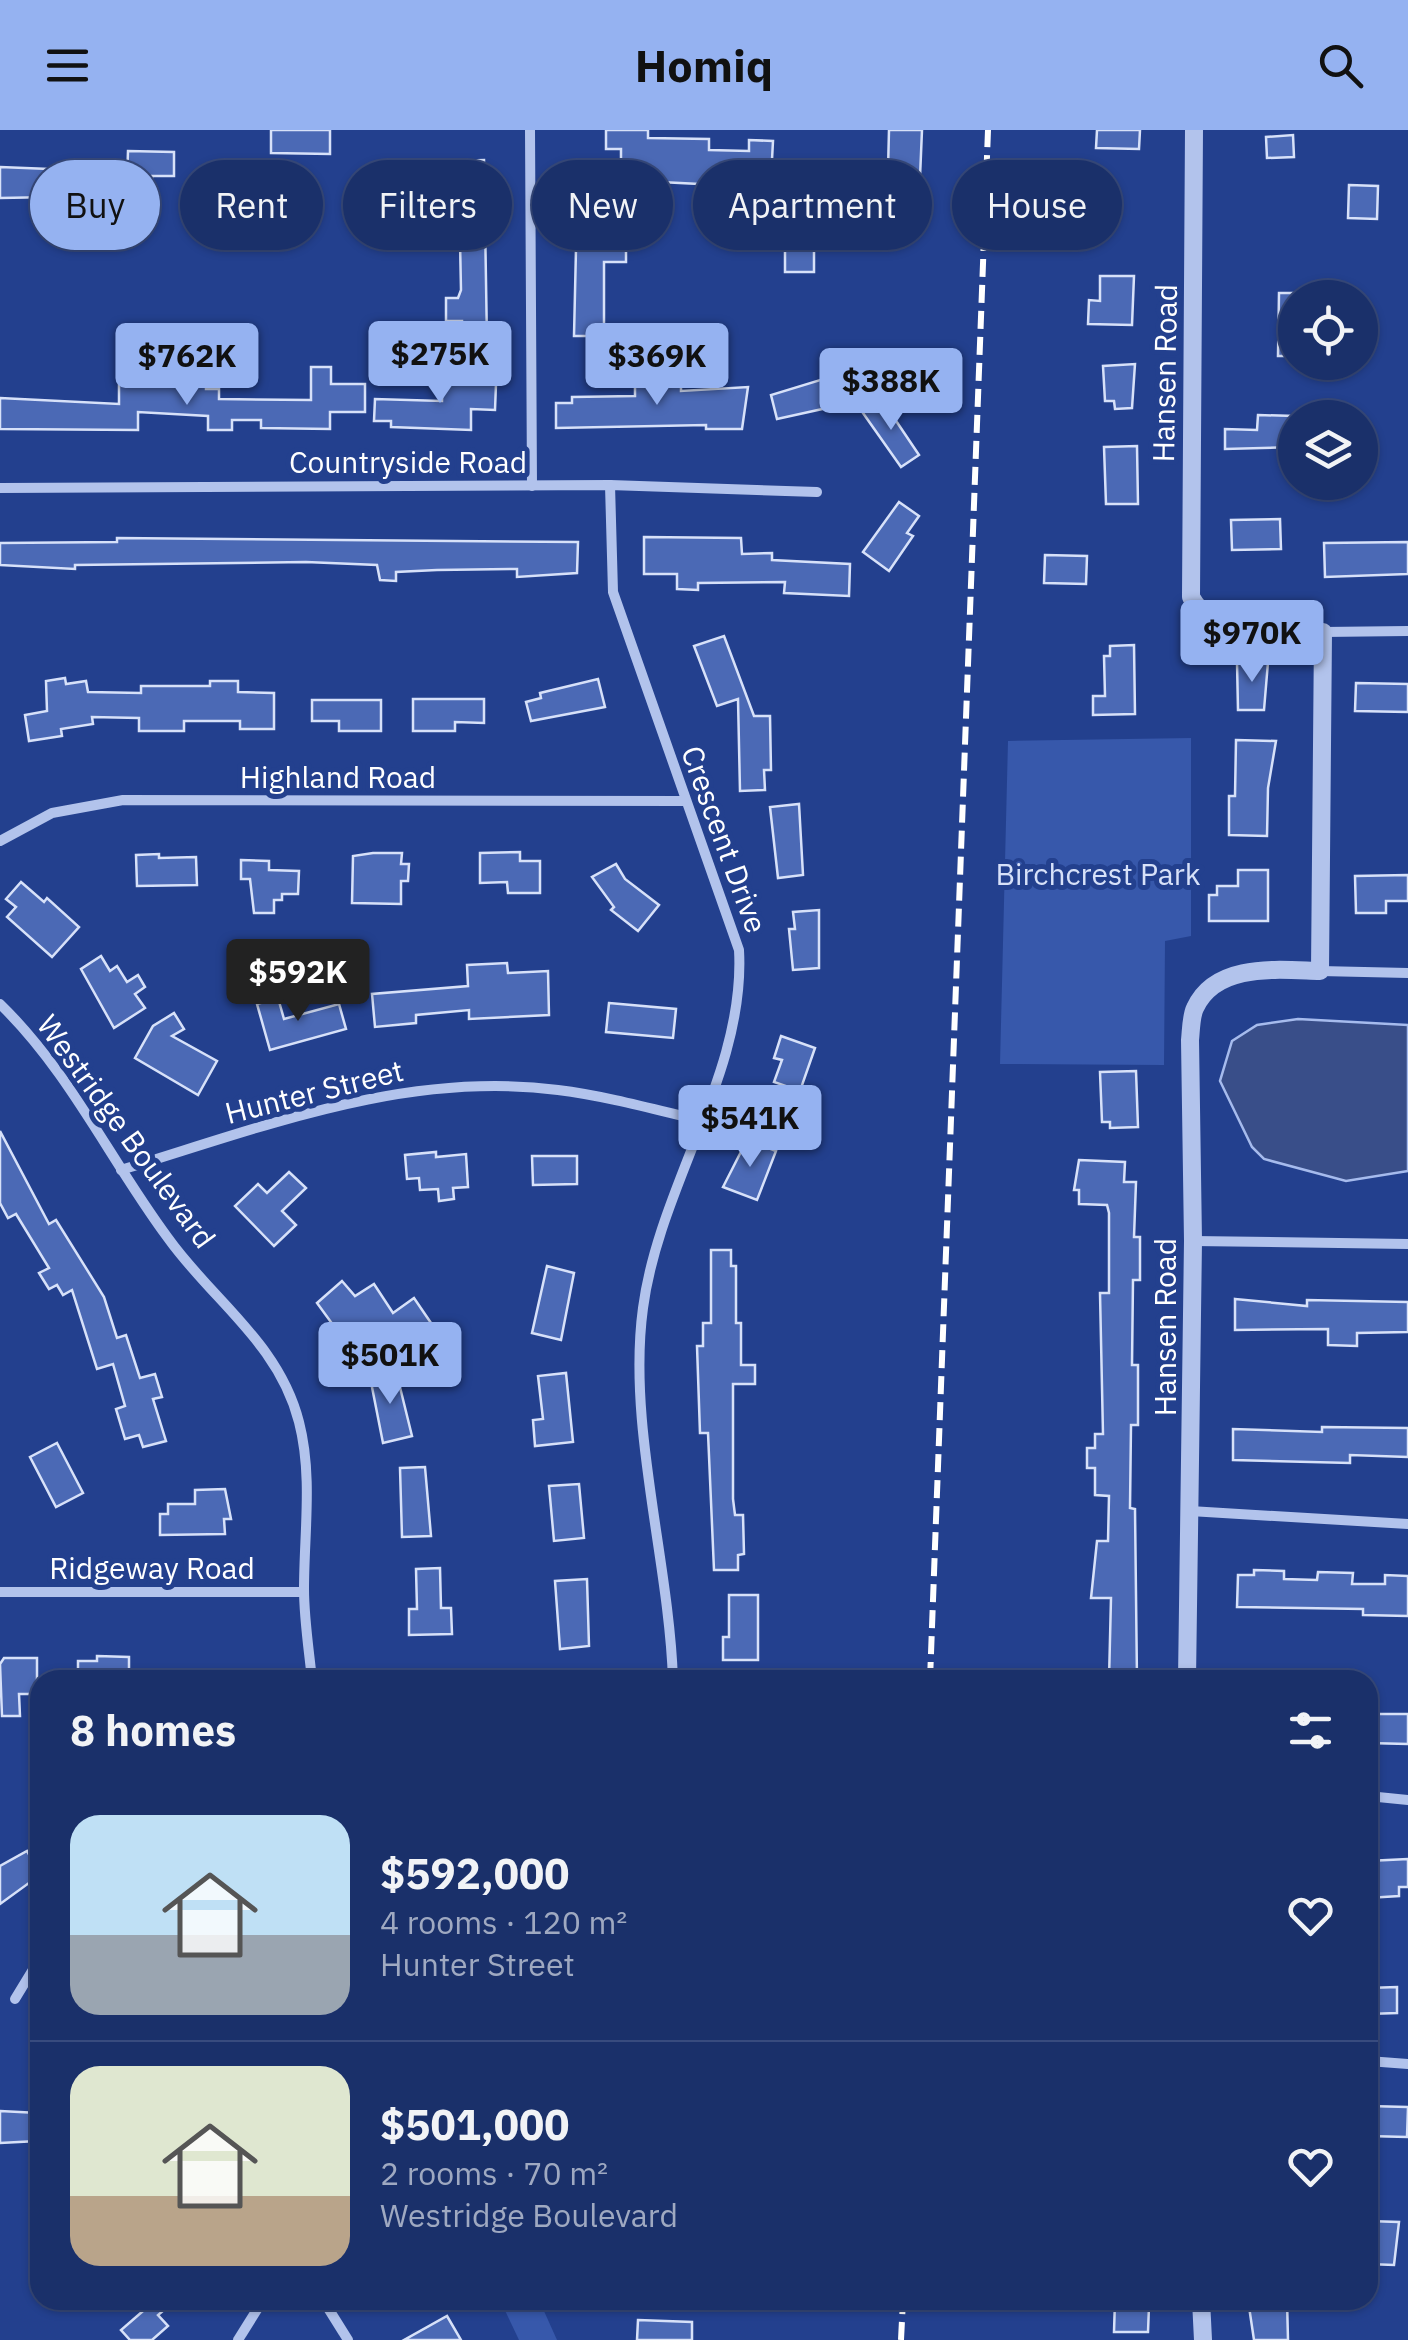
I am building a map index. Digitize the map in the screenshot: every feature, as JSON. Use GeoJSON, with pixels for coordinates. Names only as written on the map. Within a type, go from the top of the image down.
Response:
{"type":"FeatureCollection","features":[{"type":"Feature","properties":{"kind":"street"},"geometry":{"type":"LineString","coordinates":[[530,130],[532,486]]}},
{"type":"Feature","properties":{"kind":"street","name":"Hansen Road"},"geometry":{"type":"LineString","coordinates":[[1194,130],[1189,573],[1192,597],[1202,615],[1221,628],[1245,632],[1323,632]]}},
{"type":"Feature","properties":{"kind":"street","name":"Countryside Road"},"geometry":{"type":"LineString","coordinates":[[0,488],[610,485],[817,492]]}},
{"type":"Feature","properties":{"kind":"street","name":"Crescent Drive"},"geometry":{"type":"LineString","coordinates":[[610,485],[613,592],[684,801],[730,921],[739,950],[741,980],[729,1041],[651,1260],[639,1360],[672,1670]]}},
{"type":"Feature","properties":{"kind":"street"},"geometry":{"type":"LineString","coordinates":[[1408,632],[1323,632],[1320,970],[1408,973]]}},
{"type":"Feature","properties":{"kind":"street","name":"Highland Road"},"geometry":{"type":"LineString","coordinates":[[0,840],[52,812],[122,800],[684,801]]}},
{"type":"Feature","properties":{"kind":"street","name":"Hansen Road"},"geometry":{"type":"LineString","coordinates":[[1187,1670],[1193,1241],[1190,1040],[1194,1008],[1216,984],[1257,969],[1320,970]]}},
{"type":"Feature","properties":{"kind":"street","name":"Westridge Boulevard"},"geometry":{"type":"LineString","coordinates":[[0,1004],[54,1064],[171,1243],[259,1339],[282,1378],[299,1420],[306,1464],[304,1592],[311,1670]]}},
{"type":"Feature","properties":{"kind":"street","name":"Hunter Street"},"geometry":{"type":"LineString","coordinates":[[121,1170],[338,1106],[432,1088],[556,1090],[700,1120]]}},
{"type":"Feature","properties":{"kind":"street"},"geometry":{"type":"LineString","coordinates":[[1193,1241],[1408,1244]]}},
{"type":"Feature","properties":{"kind":"street"},"geometry":{"type":"LineString","coordinates":[[1190,1512],[1408,1524]]}},
{"type":"Feature","properties":{"kind":"street","name":"Ridgeway Road"},"geometry":{"type":"LineString","coordinates":[[0,1592],[304,1592]]}},
{"type":"Feature","properties":{"kind":"street"},"geometry":{"type":"LineString","coordinates":[[1378,1797],[1408,1800]]}},
{"type":"Feature","properties":{"kind":"street"},"geometry":{"type":"LineString","coordinates":[[15,1999],[30,1974]]}},
{"type":"Feature","properties":{"kind":"street"},"geometry":{"type":"LineString","coordinates":[[1378,2062],[1408,2064]]}},
{"type":"Feature","properties":{"kind":"street"},"geometry":{"type":"LineString","coordinates":[[238,2340],[257,2310]]}},
{"type":"Feature","properties":{"kind":"street"},"geometry":{"type":"LineString","coordinates":[[330,2310],[348,2340]]}},
{"type":"Feature","properties":{"kind":"street"},"geometry":{"type":"LineString","coordinates":[[1202,2310],[1203,2340]]}},
{"type":"Feature","properties":{"kind":"green space","name":"Birchcrest Park"},"geometry":{"type":"Polygon","coordinates":[[[1191,738],[1191,936],[1165,941],[1164,1065],[1000,1064],[1008,741],[1191,738]]]}},
{"type":"Feature","properties":{"kind":"green space"},"geometry":{"type":"Polygon","coordinates":[[[505,2310],[544,2310],[557,2340],[519,2340],[505,2310]]]}},
{"type":"Feature","properties":{"kind":"shaded area"},"geometry":{"type":"Polygon","coordinates":[[[1298,1019],[1408,1025],[1408,1171],[1346,1181],[1264,1159],[1252,1147],[1220,1081],[1232,1041],[1257,1025],[1298,1019]]]}},
{"type":"Feature","properties":{"kind":"building"},"geometry":{"type":"Polygon","coordinates":[[[271,130],[330,130],[330,154],[271,153],[271,130]]]}},
{"type":"Feature","properties":{"kind":"building"},"geometry":{"type":"Polygon","coordinates":[[[606,130],[648,130],[648,138],[709,139],[709,150],[749,151],[749,140],[773,141],[772,160],[693,160],[693,184],[673,183],[673,160],[621,160],[621,149],[606,149],[606,130]]]}},
{"type":"Feature","properties":{"kind":"building"},"geometry":{"type":"Polygon","coordinates":[[[889,130],[922,130],[921,160],[888,160],[889,130]]]}},
{"type":"Feature","properties":{"kind":"building"},"geometry":{"type":"Polygon","coordinates":[[[1097,130],[1140,130],[1139,149],[1096,148],[1097,130]]]}},
{"type":"Feature","properties":{"kind":"building"},"geometry":{"type":"Polygon","coordinates":[[[1293,135],[1294,157],[1267,158],[1266,137],[1293,135]]]}},
{"type":"Feature","properties":{"kind":"building"},"geometry":{"type":"Polygon","coordinates":[[[128,151],[174,152],[174,176],[160,176],[160,160],[128,160],[128,151]]]}},
{"type":"Feature","properties":{"kind":"building"},"geometry":{"type":"Polygon","coordinates":[[[0,167],[30,168],[30,197],[0,198],[0,167]]]}},
{"type":"Feature","properties":{"kind":"building"},"geometry":{"type":"Polygon","coordinates":[[[1349,185],[1378,186],[1377,219],[1348,218],[1349,185]]]}},
{"type":"Feature","properties":{"kind":"building"},"geometry":{"type":"Polygon","coordinates":[[[460,250],[485,250],[487,342],[462,343],[462,321],[446,321],[446,298],[458,298],[460,250]]]}},
{"type":"Feature","properties":{"kind":"building"},"geometry":{"type":"Polygon","coordinates":[[[576,250],[626,250],[626,262],[604,262],[604,336],[574,336],[576,250]]]}},
{"type":"Feature","properties":{"kind":"building"},"geometry":{"type":"Polygon","coordinates":[[[785,250],[814,250],[814,272],[785,272],[785,250]]]}},
{"type":"Feature","properties":{"kind":"building"},"geometry":{"type":"Polygon","coordinates":[[[1100,276],[1134,276],[1132,325],[1088,324],[1089,300],[1100,301],[1100,276]]]}},
{"type":"Feature","properties":{"kind":"building"},"geometry":{"type":"Polygon","coordinates":[[[1135,364],[1132,408],[1115,409],[1114,401],[1105,401],[1103,366],[1135,364]]]}},
{"type":"Feature","properties":{"kind":"building"},"geometry":{"type":"Polygon","coordinates":[[[311,367],[331,367],[331,384],[365,384],[365,412],[330,412],[330,429],[261,428],[261,420],[232,420],[232,430],[208,430],[208,416],[138,412],[138,430],[0,429],[0,398],[119,404],[119,384],[206,383],[206,389],[219,389],[219,399],[311,400],[311,367]]]}},
{"type":"Feature","properties":{"kind":"building"},"geometry":{"type":"Polygon","coordinates":[[[443,369],[460,369],[460,384],[496,384],[495,410],[471,409],[471,430],[391,427],[391,421],[374,421],[375,399],[442,401],[443,369]]]}},
{"type":"Feature","properties":{"kind":"building"},"geometry":{"type":"Polygon","coordinates":[[[830,377],[836,406],[777,419],[771,395],[830,377]]]}},
{"type":"Feature","properties":{"kind":"building"},"geometry":{"type":"Polygon","coordinates":[[[635,379],[681,379],[681,391],[748,387],[742,429],[706,429],[706,425],[556,428],[556,403],[572,403],[572,397],[635,396],[635,379]]]}},
{"type":"Feature","properties":{"kind":"building"},"geometry":{"type":"Polygon","coordinates":[[[882,400],[919,455],[901,467],[863,413],[882,400]]]}},
{"type":"Feature","properties":{"kind":"building"},"geometry":{"type":"Polygon","coordinates":[[[1258,415],[1278,416],[1278,447],[1225,449],[1225,429],[1257,430],[1258,415]]]}},
{"type":"Feature","properties":{"kind":"building"},"geometry":{"type":"Polygon","coordinates":[[[1137,446],[1138,504],[1106,504],[1104,447],[1137,446]]]}},
{"type":"Feature","properties":{"kind":"building"},"geometry":{"type":"Polygon","coordinates":[[[899,502],[919,516],[907,533],[913,536],[889,571],[863,552],[899,502]]]}},
{"type":"Feature","properties":{"kind":"building"},"geometry":{"type":"Polygon","coordinates":[[[1280,519],[1281,549],[1232,550],[1231,520],[1280,519]]]}},
{"type":"Feature","properties":{"kind":"building"},"geometry":{"type":"Polygon","coordinates":[[[644,537],[741,538],[742,554],[772,553],[772,560],[850,564],[849,596],[784,593],[785,582],[698,583],[698,590],[677,589],[677,574],[644,574],[644,537]]]}},
{"type":"Feature","properties":{"kind":"building"},"geometry":{"type":"Polygon","coordinates":[[[117,538],[578,542],[577,573],[517,577],[517,569],[437,570],[396,572],[396,581],[380,580],[377,565],[306,562],[75,565],[75,569],[0,565],[0,543],[117,542],[117,538]]]}},
{"type":"Feature","properties":{"kind":"building"},"geometry":{"type":"Polygon","coordinates":[[[1408,542],[1408,574],[1325,577],[1324,543],[1408,542]]]}},
{"type":"Feature","properties":{"kind":"building"},"geometry":{"type":"Polygon","coordinates":[[[1045,555],[1087,556],[1086,584],[1044,583],[1045,555]]]}},
{"type":"Feature","properties":{"kind":"building"},"geometry":{"type":"Polygon","coordinates":[[[724,636],[754,716],[770,716],[771,770],[764,770],[765,790],[740,791],[738,699],[717,706],[694,646],[724,636]]]}},
{"type":"Feature","properties":{"kind":"building"},"geometry":{"type":"Polygon","coordinates":[[[1134,645],[1135,714],[1093,715],[1093,696],[1105,696],[1104,656],[1110,656],[1110,646],[1134,645]]]}},
{"type":"Feature","properties":{"kind":"building"},"geometry":{"type":"Polygon","coordinates":[[[1237,662],[1268,662],[1264,710],[1238,710],[1237,662]]]}},
{"type":"Feature","properties":{"kind":"building"},"geometry":{"type":"Polygon","coordinates":[[[65,678],[66,684],[86,681],[88,692],[141,693],[141,686],[210,686],[210,681],[238,681],[238,692],[274,693],[274,729],[240,729],[240,721],[184,721],[184,731],[139,731],[139,718],[92,717],[93,724],[61,729],[62,736],[29,741],[25,715],[47,711],[46,681],[65,678]]]}},
{"type":"Feature","properties":{"kind":"building"},"geometry":{"type":"Polygon","coordinates":[[[598,679],[605,707],[531,721],[526,702],[541,698],[540,693],[598,679]]]}},
{"type":"Feature","properties":{"kind":"building"},"geometry":{"type":"Polygon","coordinates":[[[1356,683],[1408,684],[1408,712],[1355,711],[1356,683]]]}},
{"type":"Feature","properties":{"kind":"building"},"geometry":{"type":"Polygon","coordinates":[[[413,699],[484,699],[484,723],[455,722],[455,731],[413,731],[413,699]]]}},
{"type":"Feature","properties":{"kind":"building"},"geometry":{"type":"Polygon","coordinates":[[[312,700],[381,700],[381,731],[339,731],[339,721],[312,721],[312,700]]]}},
{"type":"Feature","properties":{"kind":"building"},"geometry":{"type":"Polygon","coordinates":[[[1236,740],[1276,741],[1268,788],[1267,836],[1229,835],[1229,796],[1235,796],[1236,740]]]}},
{"type":"Feature","properties":{"kind":"building"},"geometry":{"type":"Polygon","coordinates":[[[799,804],[803,875],[778,878],[770,807],[799,804]]]}},
{"type":"Feature","properties":{"kind":"building"},"geometry":{"type":"Polygon","coordinates":[[[520,852],[520,861],[540,861],[540,893],[508,893],[507,882],[480,883],[480,853],[520,852]]]}},
{"type":"Feature","properties":{"kind":"building"},"geometry":{"type":"Polygon","coordinates":[[[402,853],[401,864],[409,864],[408,881],[401,881],[401,904],[352,903],[353,856],[402,853]]]}},
{"type":"Feature","properties":{"kind":"building"},"geometry":{"type":"Polygon","coordinates":[[[159,854],[159,858],[196,857],[197,885],[137,886],[136,855],[159,854]]]}},
{"type":"Feature","properties":{"kind":"building"},"geometry":{"type":"Polygon","coordinates":[[[241,860],[269,861],[269,870],[299,871],[298,894],[282,894],[282,900],[274,900],[274,913],[254,913],[250,879],[241,879],[241,860]]]}},
{"type":"Feature","properties":{"kind":"building"},"geometry":{"type":"Polygon","coordinates":[[[616,864],[625,879],[659,905],[638,931],[611,910],[614,907],[592,877],[616,864]]]}},
{"type":"Feature","properties":{"kind":"building"},"geometry":{"type":"Polygon","coordinates":[[[1238,870],[1268,870],[1268,921],[1209,921],[1209,895],[1217,895],[1217,886],[1238,886],[1238,870]]]}},
{"type":"Feature","properties":{"kind":"building"},"geometry":{"type":"Polygon","coordinates":[[[1408,875],[1408,901],[1386,901],[1386,913],[1356,913],[1355,876],[1408,875]]]}},
{"type":"Feature","properties":{"kind":"building"},"geometry":{"type":"Polygon","coordinates":[[[21,882],[44,902],[47,898],[79,927],[52,957],[7,917],[16,907],[6,899],[21,882]]]}},
{"type":"Feature","properties":{"kind":"building"},"geometry":{"type":"Polygon","coordinates":[[[819,910],[819,968],[793,970],[789,929],[795,929],[793,912],[819,910]]]}},
{"type":"Feature","properties":{"kind":"building"},"geometry":{"type":"Polygon","coordinates":[[[101,956],[110,971],[117,966],[127,982],[138,975],[145,987],[135,994],[145,1008],[114,1028],[81,969],[101,956]]]}},
{"type":"Feature","properties":{"kind":"building"},"geometry":{"type":"Polygon","coordinates":[[[507,963],[508,973],[548,971],[549,1015],[469,1019],[469,1010],[416,1015],[416,1023],[375,1027],[372,994],[468,986],[467,965],[507,963]]]}},
{"type":"Feature","properties":{"kind":"building"},"geometry":{"type":"Polygon","coordinates":[[[278,998],[284,1019],[339,1004],[346,1029],[270,1050],[257,1004],[278,998]]]}},
{"type":"Feature","properties":{"kind":"building"},"geometry":{"type":"Polygon","coordinates":[[[609,1003],[676,1009],[673,1038],[606,1032],[609,1003]]]}},
{"type":"Feature","properties":{"kind":"building"},"geometry":{"type":"Polygon","coordinates":[[[174,1013],[184,1029],[172,1036],[217,1061],[198,1095],[135,1058],[153,1026],[174,1013]]]}},
{"type":"Feature","properties":{"kind":"building"},"geometry":{"type":"Polygon","coordinates":[[[781,1036],[815,1048],[800,1091],[774,1082],[782,1060],[774,1058],[781,1036]]]}},
{"type":"Feature","properties":{"kind":"building"},"geometry":{"type":"Polygon","coordinates":[[[1136,1071],[1138,1127],[1110,1128],[1110,1122],[1102,1122],[1100,1072],[1136,1071]]]}},
{"type":"Feature","properties":{"kind":"building"},"geometry":{"type":"Polygon","coordinates":[[[0,1131],[49,1224],[56,1220],[104,1297],[117,1338],[126,1335],[140,1378],[155,1374],[162,1397],[153,1399],[166,1441],[143,1447],[139,1435],[125,1439],[116,1409],[125,1406],[113,1364],[97,1369],[72,1290],[63,1295],[57,1285],[49,1289],[39,1273],[49,1268],[16,1214],[8,1218],[0,1203],[0,1131]]]}},
{"type":"Feature","properties":{"kind":"building"},"geometry":{"type":"Polygon","coordinates":[[[747,1140],[776,1151],[757,1200],[723,1187],[747,1140]]]}},
{"type":"Feature","properties":{"kind":"building"},"geometry":{"type":"Polygon","coordinates":[[[436,1152],[436,1157],[466,1154],[468,1187],[453,1188],[454,1199],[439,1201],[438,1189],[420,1190],[419,1178],[407,1179],[405,1155],[436,1152]]]}},
{"type":"Feature","properties":{"kind":"building"},"geometry":{"type":"Polygon","coordinates":[[[532,1156],[577,1156],[577,1184],[533,1185],[532,1156]]]}},
{"type":"Feature","properties":{"kind":"building"},"geometry":{"type":"Polygon","coordinates":[[[1079,1160],[1125,1162],[1124,1182],[1136,1182],[1134,1237],[1140,1237],[1140,1280],[1133,1280],[1132,1365],[1138,1365],[1138,1425],[1131,1425],[1130,1508],[1135,1509],[1137,1670],[1109,1670],[1111,1598],[1091,1598],[1097,1541],[1108,1541],[1109,1496],[1095,1495],[1095,1468],[1087,1468],[1087,1448],[1095,1448],[1095,1434],[1103,1434],[1100,1293],[1109,1293],[1109,1213],[1107,1205],[1079,1204],[1079,1190],[1074,1190],[1079,1160]]]}},
{"type":"Feature","properties":{"kind":"building"},"geometry":{"type":"Polygon","coordinates":[[[289,1172],[306,1188],[282,1211],[296,1225],[274,1246],[235,1206],[258,1184],[267,1193],[289,1172]]]}},
{"type":"Feature","properties":{"kind":"building"},"geometry":{"type":"Polygon","coordinates":[[[711,1250],[731,1250],[731,1266],[736,1266],[736,1323],[741,1323],[741,1365],[755,1365],[755,1384],[733,1384],[733,1499],[735,1515],[743,1515],[744,1554],[738,1555],[738,1570],[714,1570],[708,1433],[700,1433],[697,1346],[703,1346],[703,1323],[711,1323],[711,1250]]]}},
{"type":"Feature","properties":{"kind":"building"},"geometry":{"type":"Polygon","coordinates":[[[547,1266],[574,1273],[561,1340],[532,1333],[547,1266]]]}},
{"type":"Feature","properties":{"kind":"building"},"geometry":{"type":"Polygon","coordinates":[[[342,1281],[355,1296],[374,1284],[393,1313],[414,1298],[431,1323],[383,1355],[375,1342],[355,1355],[317,1303],[342,1281]]]}},
{"type":"Feature","properties":{"kind":"building"},"geometry":{"type":"Polygon","coordinates":[[[1235,1299],[1307,1306],[1307,1300],[1408,1302],[1408,1332],[1357,1333],[1357,1346],[1328,1345],[1328,1329],[1235,1330],[1235,1299]]]}},
{"type":"Feature","properties":{"kind":"building"},"geometry":{"type":"Polygon","coordinates":[[[396,1371],[412,1436],[383,1443],[370,1377],[396,1371]]]}},
{"type":"Feature","properties":{"kind":"building"},"geometry":{"type":"Polygon","coordinates":[[[566,1373],[573,1442],[535,1446],[533,1420],[543,1419],[538,1376],[566,1373]]]}},
{"type":"Feature","properties":{"kind":"building"},"geometry":{"type":"Polygon","coordinates":[[[1322,1427],[1408,1428],[1408,1457],[1350,1455],[1350,1463],[1233,1460],[1233,1429],[1322,1432],[1322,1427]]]}},
{"type":"Feature","properties":{"kind":"building"},"geometry":{"type":"Polygon","coordinates":[[[57,1443],[83,1493],[56,1507],[30,1457],[57,1443]]]}},
{"type":"Feature","properties":{"kind":"building"},"geometry":{"type":"Polygon","coordinates":[[[425,1467],[431,1536],[402,1537],[400,1468],[425,1467]]]}},
{"type":"Feature","properties":{"kind":"building"},"geometry":{"type":"Polygon","coordinates":[[[579,1484],[584,1538],[554,1541],[549,1486],[579,1484]]]}},
{"type":"Feature","properties":{"kind":"building"},"geometry":{"type":"Polygon","coordinates":[[[225,1489],[231,1519],[224,1519],[225,1534],[160,1535],[160,1514],[168,1514],[168,1504],[195,1504],[195,1490],[225,1489]]]}},
{"type":"Feature","properties":{"kind":"building"},"geometry":{"type":"Polygon","coordinates":[[[440,1568],[441,1608],[451,1608],[452,1634],[409,1635],[409,1609],[417,1609],[416,1569],[440,1568]]]}},
{"type":"Feature","properties":{"kind":"building"},"geometry":{"type":"Polygon","coordinates":[[[1254,1570],[1284,1571],[1284,1579],[1317,1580],[1318,1572],[1353,1573],[1352,1584],[1385,1584],[1385,1575],[1408,1576],[1408,1616],[1363,1615],[1363,1609],[1237,1607],[1238,1575],[1254,1575],[1254,1570]]]}},
{"type":"Feature","properties":{"kind":"building"},"geometry":{"type":"Polygon","coordinates":[[[587,1579],[589,1646],[560,1649],[555,1581],[587,1579]]]}},
{"type":"Feature","properties":{"kind":"building"},"geometry":{"type":"Polygon","coordinates":[[[729,1595],[758,1595],[758,1660],[723,1660],[723,1637],[729,1637],[729,1595]]]}},
{"type":"Feature","properties":{"kind":"building"},"geometry":{"type":"Polygon","coordinates":[[[97,1656],[129,1657],[129,1670],[78,1670],[78,1661],[97,1661],[97,1656]]]}},
{"type":"Feature","properties":{"kind":"building"},"geometry":{"type":"Polygon","coordinates":[[[4,1658],[37,1658],[37,1670],[30,1670],[30,1694],[19,1694],[20,1716],[2,1716],[0,1664],[4,1658]]]}},
{"type":"Feature","properties":{"kind":"building"},"geometry":{"type":"Polygon","coordinates":[[[1378,1714],[1408,1714],[1408,1744],[1378,1743],[1378,1714]]]}},
{"type":"Feature","properties":{"kind":"building"},"geometry":{"type":"Polygon","coordinates":[[[27,1851],[30,1857],[30,1882],[0,1904],[0,1866],[27,1851]]]}},
{"type":"Feature","properties":{"kind":"building"},"geometry":{"type":"Polygon","coordinates":[[[1408,1859],[1408,1887],[1399,1887],[1399,1896],[1378,1897],[1378,1860],[1408,1859]]]}},
{"type":"Feature","properties":{"kind":"building"},"geometry":{"type":"Polygon","coordinates":[[[1397,1987],[1397,2013],[1378,2014],[1378,1988],[1397,1987]]]}},
{"type":"Feature","properties":{"kind":"building"},"geometry":{"type":"Polygon","coordinates":[[[1378,2106],[1408,2107],[1407,2137],[1378,2136],[1378,2106]]]}},
{"type":"Feature","properties":{"kind":"building"},"geometry":{"type":"Polygon","coordinates":[[[0,2111],[30,2113],[30,2141],[0,2143],[0,2111]]]}},
{"type":"Feature","properties":{"kind":"building"},"geometry":{"type":"Polygon","coordinates":[[[1378,2221],[1399,2222],[1394,2265],[1378,2264],[1378,2221]]]}},
{"type":"Feature","properties":{"kind":"building"},"geometry":{"type":"Polygon","coordinates":[[[164,2310],[158,2315],[168,2326],[152,2340],[130,2340],[121,2330],[143,2311],[164,2310]]]}},
{"type":"Feature","properties":{"kind":"building"},"geometry":{"type":"Polygon","coordinates":[[[1115,2310],[1149,2310],[1148,2332],[1114,2332],[1115,2310]]]}},
{"type":"Feature","properties":{"kind":"building"},"geometry":{"type":"Polygon","coordinates":[[[1250,2310],[1287,2310],[1288,2340],[1254,2340],[1250,2310]]]}},
{"type":"Feature","properties":{"kind":"building"},"geometry":{"type":"Polygon","coordinates":[[[447,2316],[461,2340],[404,2340],[447,2316]]]}},
{"type":"Feature","properties":{"kind":"building"},"geometry":{"type":"Polygon","coordinates":[[[638,2320],[692,2322],[692,2340],[637,2340],[638,2320]]]}},
{"type":"Feature","properties":{"kind":"railway"},"geometry":{"type":"LineString","coordinates":[[930,1670],[988,130]]}},
{"type":"Feature","properties":{"kind":"railway"},"geometry":{"type":"LineString","coordinates":[[901,2340],[902,2310]]}}]}
